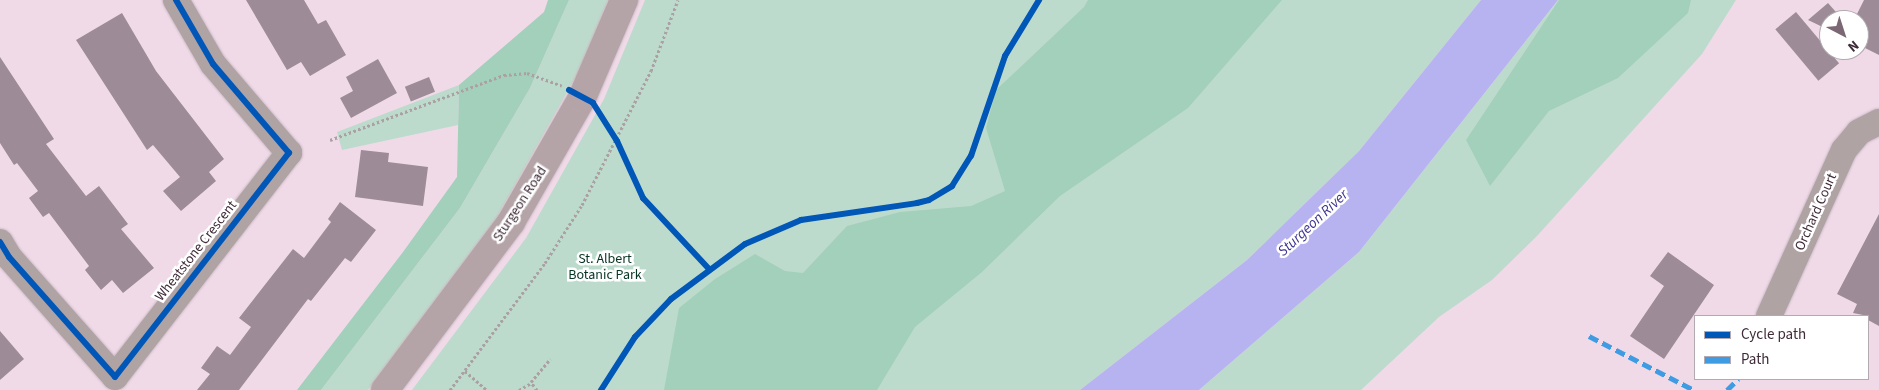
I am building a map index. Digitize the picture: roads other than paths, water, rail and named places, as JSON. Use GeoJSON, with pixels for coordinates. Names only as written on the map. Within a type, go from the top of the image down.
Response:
{"type":"FeatureCollection","features":[{"type":"Feature","properties":{"kind":"main road","name":"Sturgeon Road"},"geometry":{"type":"LineString","coordinates":[[385,390],[511,222],[624,0]]}},
{"type":"Feature","properties":{"kind":"street","name":"Wheatstone Crescent"},"geometry":{"type":"LineString","coordinates":[[0,242],[9,257],[115,376],[289,153],[213,64],[176,0]]}},
{"type":"Feature","properties":{"kind":"street","name":"Orchard Court"},"geometry":{"type":"LineString","coordinates":[[1769,315],[1844,150],[1859,132],[1879,122]]}},
{"type":"Feature","properties":{"kind":"water","name":"Sturgeon River"},"geometry":{"type":"Polygon","coordinates":[[[1481,0],[1558,0],[1359,252],[1199,390],[1080,390],[1247,260],[1359,151],[1481,0]]]}},
{"type":"Feature","properties":{"kind":"park label","name":"St. Albert Botanic Park"},"geometry":{"type":"Point","coordinates":[605,268]}}]}
